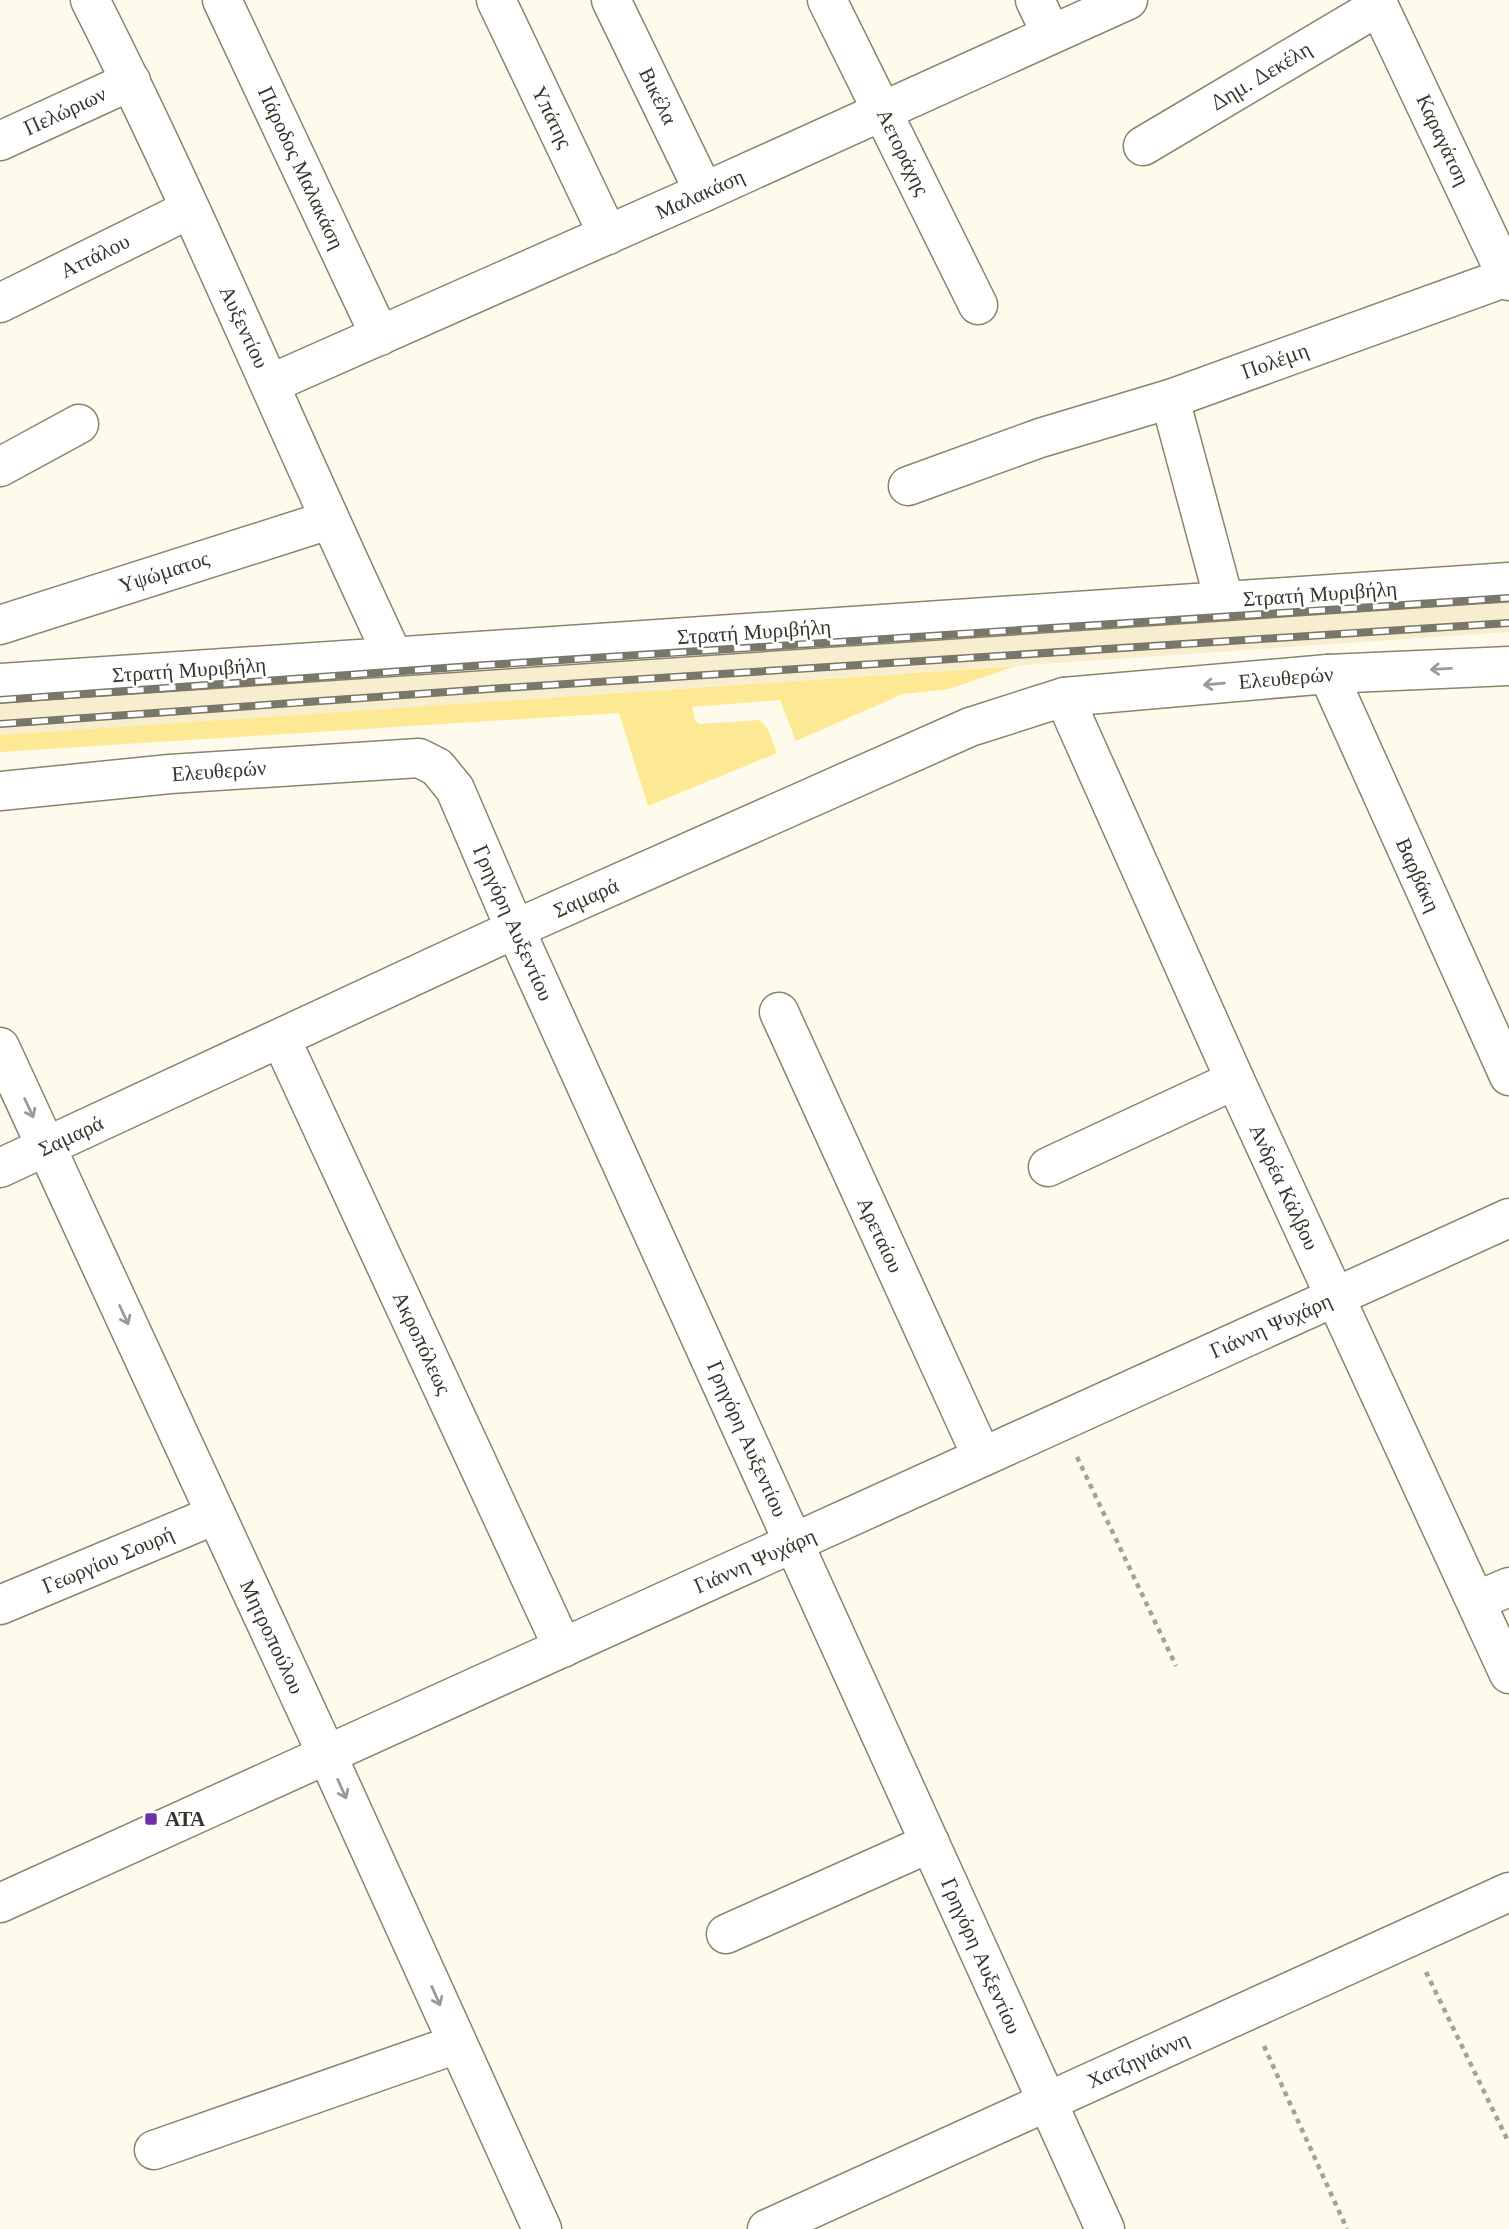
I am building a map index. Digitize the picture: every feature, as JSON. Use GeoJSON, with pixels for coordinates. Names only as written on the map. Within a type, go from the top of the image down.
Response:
{"type":"FeatureCollection","features":[{"type":"Feature","properties":{"kind":"street","name":"Αυξεντίου"},"geometry":{"type":"LineString","coordinates":[[90,0],[131,81],[270,384],[328,520],[393,656]]}},
{"type":"Feature","properties":{"kind":"street","name":"Πάροδος Μαλακάση"},"geometry":{"type":"LineString","coordinates":[[222,0],[380,336]]}},
{"type":"Feature","properties":{"kind":"street","name":"Υπάτης"},"geometry":{"type":"LineString","coordinates":[[496,0],[608,235]]}},
{"type":"Feature","properties":{"kind":"street","name":"Βικέλα"},"geometry":{"type":"LineString","coordinates":[[611,0],[704,192]]}},
{"type":"Feature","properties":{"kind":"street","name":"Αετοράχης"},"geometry":{"type":"LineString","coordinates":[[827,0],[978,305]]}},
{"type":"Feature","properties":{"kind":"street"},"geometry":{"type":"LineString","coordinates":[[1035,0],[1051,34]]}},
{"type":"Feature","properties":{"kind":"street","name":"Μαλακάση"},"geometry":{"type":"LineString","coordinates":[[270,384],[1128,0]]}},
{"type":"Feature","properties":{"kind":"street","name":"Δημ. Δεκέλη"},"geometry":{"type":"LineString","coordinates":[[1143,146],[1378,3]]}},
{"type":"Feature","properties":{"kind":"street","name":"Καραγάτση"},"geometry":{"type":"LineString","coordinates":[[1378,3],[1508,279]]}},
{"type":"Feature","properties":{"kind":"street","name":"Πελώριων"},"geometry":{"type":"LineString","coordinates":[[0,141],[131,81]]}},
{"type":"Feature","properties":{"kind":"street","name":"Αττάλου"},"geometry":{"type":"LineString","coordinates":[[0,303],[190,209]]}},
{"type":"Feature","properties":{"kind":"street","name":"Πολέμη"},"geometry":{"type":"LineString","coordinates":[[908,485],[1040,438],[1170,399],[1508,279]]}},
{"type":"Feature","properties":{"kind":"street"},"geometry":{"type":"LineString","coordinates":[[1170,399],[1224,600]]}},
{"type":"Feature","properties":{"kind":"street"},"geometry":{"type":"LineString","coordinates":[[0,467],[79,424]]}},
{"type":"Feature","properties":{"kind":"street","name":"Υψώματος"},"geometry":{"type":"LineString","coordinates":[[0,625],[328,520]]}},
{"type":"Feature","properties":{"kind":"street","name":"Στρατή Μυριβήλη"},"geometry":{"type":"LineString","coordinates":[[0,683],[1509,582]]}},
{"type":"Feature","properties":{"kind":"street","name":"Ελευθερών"},"geometry":{"type":"LineString","coordinates":[[1064,697],[1328,674],[1509,666]]}},
{"type":"Feature","properties":{"kind":"street","name":"Βαρβάκη"},"geometry":{"type":"LineString","coordinates":[[1328,674],[1509,1076]]}},
{"type":"Feature","properties":{"kind":"street","name":"Σαμαρά"},"geometry":{"type":"LineString","coordinates":[[0,1168],[514,929],[970,727],[1064,697]]}},
{"type":"Feature","properties":{"kind":"street","name":"Ανδρέα Κάλβου"},"geometry":{"type":"LineString","coordinates":[[1064,697],[1334,1297],[1492,1594],[1509,1674]]}},
{"type":"Feature","properties":{"kind":"street","name":"Ελευθερών"},"geometry":{"type":"LineString","coordinates":[[0,791],[170,774],[398,758],[419,758],[437,766]]}},
{"type":"Feature","properties":{"kind":"street","name":"Γρηγόρη Αυξεντίου"},"geometry":{"type":"LineString","coordinates":[[437,766],[455,789],[514,929],[1105,2229]]}},
{"type":"Feature","properties":{"kind":"street","name":"Αρεταίου"},"geometry":{"type":"LineString","coordinates":[[779,1012],[982,1457]]}},
{"type":"Feature","properties":{"kind":"street","name":"Ακροπόλεως"},"geometry":{"type":"LineString","coordinates":[[281,1039],[563,1648]]}},
{"type":"Feature","properties":{"kind":"street","name":"Μητροπούλου"},"geometry":{"type":"LineString","coordinates":[[0,1047],[327,1755],[542,2229]]}},
{"type":"Feature","properties":{"kind":"street"},"geometry":{"type":"LineString","coordinates":[[1048,1167],[1235,1080]]}},
{"type":"Feature","properties":{"kind":"street","name":"Γιάννη Ψυχάρη"},"geometry":{"type":"LineString","coordinates":[[0,1903],[1509,1218]]}},
{"type":"Feature","properties":{"kind":"street","name":"Γεωργίου Σουρή"},"geometry":{"type":"LineString","coordinates":[[0,1605],[215,1515]]}},
{"type":"Feature","properties":{"kind":"street"},"geometry":{"type":"LineString","coordinates":[[726,1934],[930,1843]]}},
{"type":"Feature","properties":{"kind":"street","name":"Χατζηγιάννη"},"geometry":{"type":"LineString","coordinates":[[767,2229],[1509,1892]]}},
{"type":"Feature","properties":{"kind":"street"},"geometry":{"type":"LineString","coordinates":[[154,2150],[457,2044]]}},
{"type":"Feature","properties":{"kind":"path"},"geometry":{"type":"LineString","coordinates":[[1060,1422],[1176,1666]]}},
{"type":"Feature","properties":{"kind":"path"},"geometry":{"type":"LineString","coordinates":[[1409,1937],[1509,2143]]}},
{"type":"Feature","properties":{"kind":"path"},"geometry":{"type":"LineString","coordinates":[[1248,2010],[1347,2229]]}},
{"type":"Feature","properties":{"kind":"shaded area"},"geometry":{"type":"Polygon","coordinates":[[[1509,571],[1509,632],[0,735],[0,671],[1509,571]]]}},
{"type":"Feature","properties":{"kind":"shaded area"},"geometry":{"type":"Polygon","coordinates":[[[1016,666],[949,689],[903,694],[796,741],[780,700],[692,707],[695,721],[700,724],[760,720],[768,729],[777,753],[648,806],[619,713],[0,752],[0,735],[1016,666]]]}},
{"type":"Feature","properties":{"kind":"railway"},"geometry":{"type":"LineString","coordinates":[[0,700],[486,665],[1509,598]]}},
{"type":"Feature","properties":{"kind":"railway"},"geometry":{"type":"LineString","coordinates":[[0,724],[488,689],[1509,623]]}},
{"type":"Feature","properties":{"kind":"place","name":"ΑΤΑ"},"geometry":{"type":"Point","coordinates":[151,1819]}}]}
